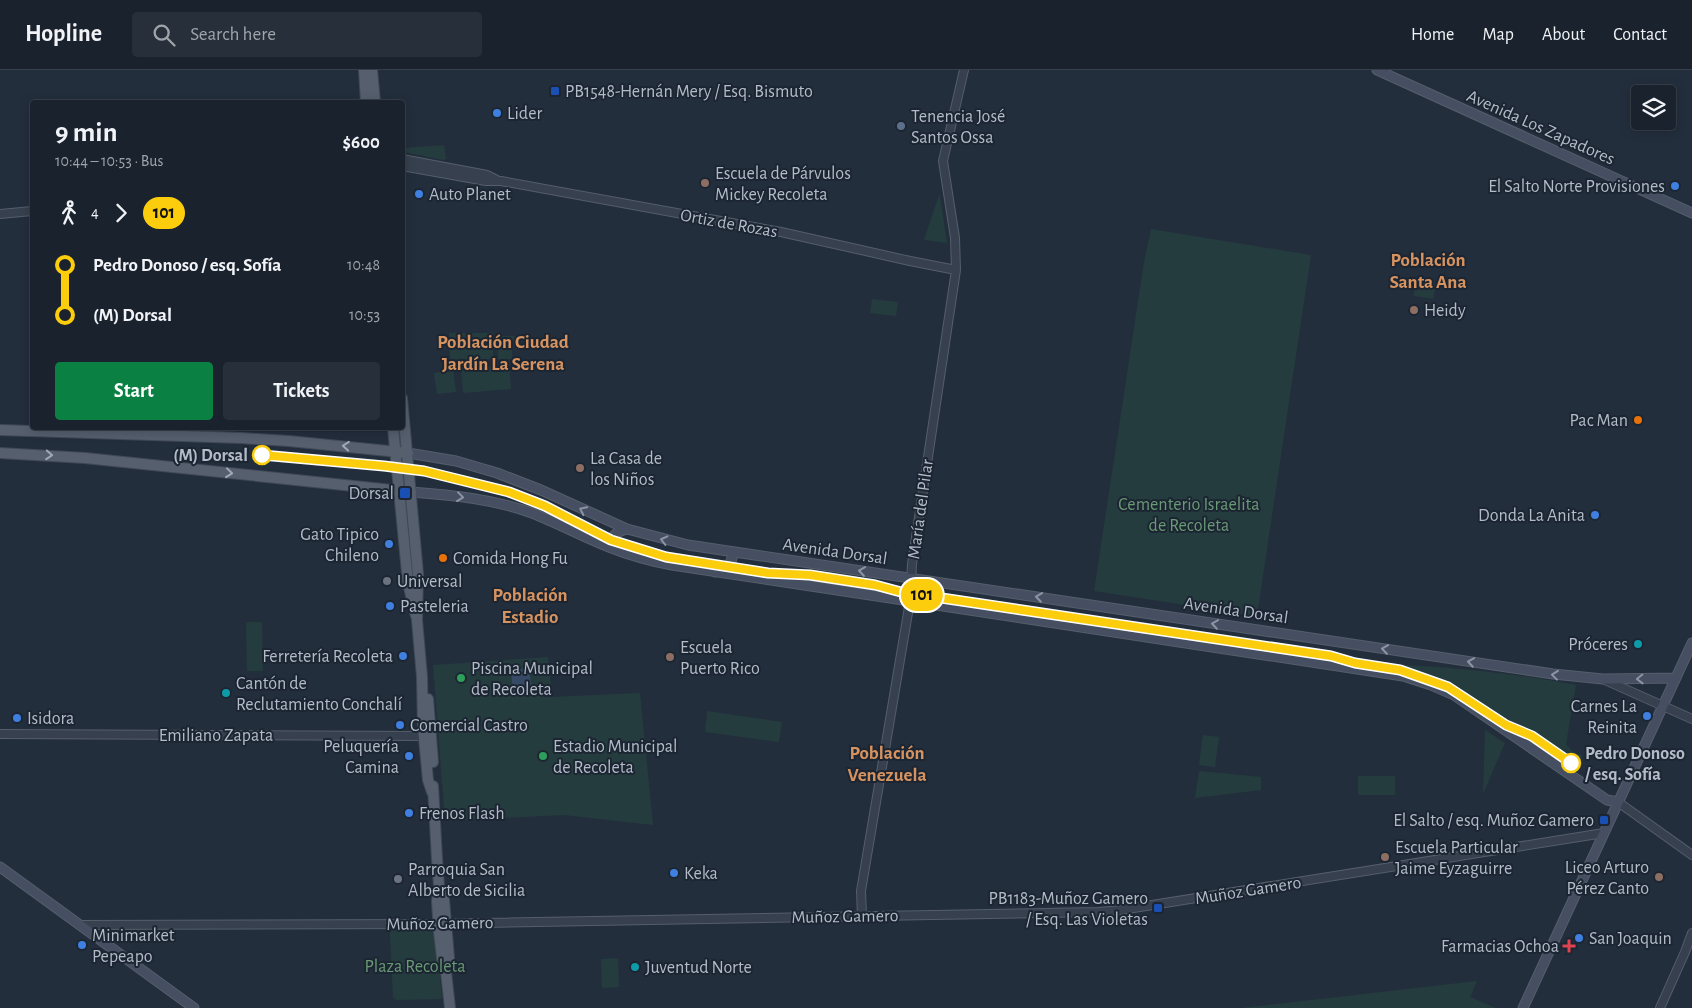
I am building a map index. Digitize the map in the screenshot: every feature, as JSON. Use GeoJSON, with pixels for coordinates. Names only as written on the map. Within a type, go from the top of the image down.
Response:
{"type":"FeatureCollection","features":[{"type":"Feature","properties":{"kind":"main road"},"geometry":{"type":"LineString","coordinates":[[364,70],[366,100]]}},
{"type":"Feature","properties":{"kind":"main road"},"geometry":{"type":"LineString","coordinates":[[372,70],[375,100]]}},
{"type":"Feature","properties":{"kind":"main road","name":"Avenida Los Zapadores"},"geometry":{"type":"LineString","coordinates":[[1377,70],[1692,213]]}},
{"type":"Feature","properties":{"kind":"main road"},"geometry":{"type":"LineString","coordinates":[[405,426],[419,582],[417,620],[422,676],[421,704],[427,736],[428,780],[432,792],[439,886],[444,900],[442,924],[449,958],[446,972],[450,1008]]}},
{"type":"Feature","properties":{"kind":"main road","name":"Avenida Dorsal"},"geometry":{"type":"LineString","coordinates":[[0,430],[242,438],[395,451],[456,461],[496,473],[541,490],[627,529],[675,542],[1508,668],[1603,679],[1676,678]]}},
{"type":"Feature","properties":{"kind":"main road"},"geometry":{"type":"LineString","coordinates":[[393,430],[409,593],[417,620]]}},
{"type":"Feature","properties":{"kind":"main road"},"geometry":{"type":"LineString","coordinates":[[0,453],[85,458],[467,498],[510,506],[542,517],[609,548],[657,562],[1380,671],[1417,680],[1445,690],[1607,800],[1618,802]]}},
{"type":"Feature","properties":{"kind":"main road"},"geometry":{"type":"LineString","coordinates":[[609,548],[613,537],[622,530],[627,529]]}},
{"type":"Feature","properties":{"kind":"main road"},"geometry":{"type":"LineString","coordinates":[[402,530],[410,533],[415,540]]}},
{"type":"Feature","properties":{"kind":"main road"},"geometry":{"type":"LineString","coordinates":[[715,572],[730,564],[733,557],[732,552]]}},
{"type":"Feature","properties":{"kind":"main road"},"geometry":{"type":"LineString","coordinates":[[1523,1008],[1692,643]]}},
{"type":"Feature","properties":{"kind":"main road"},"geometry":{"type":"LineString","coordinates":[[0,867],[194,1008]]}},
{"type":"Feature","properties":{"kind":"street","name":"María del Pilar"},"geometry":{"type":"LineString","coordinates":[[862,916],[861,891],[910,601],[910,578],[956,270],[955,238],[943,161],[964,70]]}},
{"type":"Feature","properties":{"kind":"street","name":"Ortiz de Rozas"},"geometry":{"type":"LineString","coordinates":[[405,160],[487,175],[501,182]]}},
{"type":"Feature","properties":{"kind":"street","name":"Ortiz de Rozas"},"geometry":{"type":"LineString","coordinates":[[405,167],[781,232],[956,270]]}},
{"type":"Feature","properties":{"kind":"street"},"geometry":{"type":"LineString","coordinates":[[0,214],[30,212]]}},
{"type":"Feature","properties":{"kind":"street"},"geometry":{"type":"LineString","coordinates":[[1603,679],[1692,719]]}},
{"type":"Feature","properties":{"kind":"street","name":"Emiliano Zapata"},"geometry":{"type":"LineString","coordinates":[[0,734],[427,736]]}},
{"type":"Feature","properties":{"kind":"street"},"geometry":{"type":"LineString","coordinates":[[1618,802],[1692,854]]}},
{"type":"Feature","properties":{"kind":"street","name":"Muñoz Gamero"},"geometry":{"type":"LineString","coordinates":[[79,925],[442,924],[1085,913],[1116,910],[1604,832]]}},
{"type":"Feature","properties":{"kind":"street"},"geometry":{"type":"LineString","coordinates":[[1660,1008],[1686,952],[1692,934]]}},
{"type":"Feature","properties":{"kind":"green space"},"geometry":{"type":"Polygon","coordinates":[[[444,145],[446,159],[405,152],[405,148],[444,145]]]}},
{"type":"Feature","properties":{"kind":"green space"},"geometry":{"type":"Polygon","coordinates":[[[940,196],[947,243],[924,240],[940,196]]]}},
{"type":"Feature","properties":{"kind":"green space","name":"Cementerio Israelita de Recoleta"},"geometry":{"type":"Polygon","coordinates":[[[1151,229],[1311,255],[1257,616],[1094,591],[1144,262],[1151,229]]]}},
{"type":"Feature","properties":{"kind":"green space"},"geometry":{"type":"Polygon","coordinates":[[[1416,281],[1436,284],[1433,299],[1414,296],[1416,281]]]}},
{"type":"Feature","properties":{"kind":"green space"},"geometry":{"type":"Polygon","coordinates":[[[872,299],[898,302],[896,316],[870,313],[872,299]]]}},
{"type":"Feature","properties":{"kind":"green space"},"geometry":{"type":"Polygon","coordinates":[[[449,333],[493,333],[493,359],[450,360],[449,333]]]}},
{"type":"Feature","properties":{"kind":"green space"},"geometry":{"type":"Polygon","coordinates":[[[498,336],[517,336],[512,344],[512,359],[498,359],[498,336]]]}},
{"type":"Feature","properties":{"kind":"green space"},"geometry":{"type":"Polygon","coordinates":[[[509,365],[511,389],[463,393],[461,369],[509,365]]]}},
{"type":"Feature","properties":{"kind":"green space"},"geometry":{"type":"Polygon","coordinates":[[[453,370],[456,392],[437,394],[434,373],[453,370]]]}},
{"type":"Feature","properties":{"kind":"green space"},"geometry":{"type":"Polygon","coordinates":[[[246,622],[262,622],[263,671],[247,671],[246,622]]]}},
{"type":"Feature","properties":{"kind":"green space","name":"Estadio Municipal de Recoleta"},"geometry":{"type":"Polygon","coordinates":[[[548,657],[552,697],[640,693],[653,825],[564,815],[445,821],[433,665],[548,657]]]}},
{"type":"Feature","properties":{"kind":"green space"},"geometry":{"type":"Polygon","coordinates":[[[1365,664],[1472,670],[1576,685],[1566,744],[1573,752],[1582,755],[1580,763],[1530,730],[1494,713],[1453,687],[1413,672],[1365,664]]]}},
{"type":"Feature","properties":{"kind":"green space"},"geometry":{"type":"Polygon","coordinates":[[[707,711],[782,722],[779,742],[705,732],[707,711]]]}},
{"type":"Feature","properties":{"kind":"green space"},"geometry":{"type":"Polygon","coordinates":[[[1485,730],[1505,743],[1483,794],[1485,730]]]}},
{"type":"Feature","properties":{"kind":"green space"},"geometry":{"type":"Polygon","coordinates":[[[1203,735],[1219,737],[1215,767],[1199,765],[1203,735]]]}},
{"type":"Feature","properties":{"kind":"green space"},"geometry":{"type":"Polygon","coordinates":[[[1199,771],[1261,777],[1261,790],[1195,798],[1199,771]]]}},
{"type":"Feature","properties":{"kind":"green space"},"geometry":{"type":"Polygon","coordinates":[[[1358,776],[1395,776],[1395,795],[1358,795],[1358,776]]]}},
{"type":"Feature","properties":{"kind":"green space","name":"Plaza Recoleta"},"geometry":{"type":"Polygon","coordinates":[[[393,929],[432,930],[436,934],[442,999],[397,1000],[393,998],[390,933],[393,929]]]}},
{"type":"Feature","properties":{"kind":"green space"},"geometry":{"type":"Polygon","coordinates":[[[618,958],[619,987],[602,988],[601,959],[618,958]]]}},
{"type":"Feature","properties":{"kind":"green space"},"geometry":{"type":"Polygon","coordinates":[[[1477,981],[1470,997],[1496,1008],[1241,1008],[1477,981]]]}},
{"type":"Feature","properties":{"kind":"water"},"geometry":{"type":"Polygon","coordinates":[[[529,668],[532,693],[513,695],[511,670],[529,668]]]}},
{"type":"Feature","properties":{"kind":"bus line","name":"101"},"geometry":{"type":"LineString","coordinates":[[262,455],[424,471],[500,489],[545,506],[577,524],[622,544],[684,561],[777,574],[810,575],[868,584],[901,592],[1331,656],[1355,663],[1400,670],[1448,687],[1506,725],[1532,736],[1571,763]]}},
{"type":"Feature","properties":{"kind":"place","name":"PB1548-Hernán Mery / Esq. Bismuto"},"geometry":{"type":"Point","coordinates":[555,91]}},
{"type":"Feature","properties":{"kind":"place","name":"Lider"},"geometry":{"type":"Point","coordinates":[497,113]}},
{"type":"Feature","properties":{"kind":"place","name":"Tenencia José Santos Ossa"},"geometry":{"type":"Point","coordinates":[901,126]}},
{"type":"Feature","properties":{"kind":"place","name":"Escuela de Párvulos Mickey Recoleta"},"geometry":{"type":"Point","coordinates":[705,183]}},
{"type":"Feature","properties":{"kind":"place","name":"El Salto Norte Provisiones"},"geometry":{"type":"Point","coordinates":[1675,186]}},
{"type":"Feature","properties":{"kind":"place","name":"Auto Planet"},"geometry":{"type":"Point","coordinates":[419,194]}},
{"type":"Feature","properties":{"kind":"place","name":"Heidy"},"geometry":{"type":"Point","coordinates":[1414,310]}},
{"type":"Feature","properties":{"kind":"place","name":"Pac Man"},"geometry":{"type":"Point","coordinates":[1638,420]}},
{"type":"Feature","properties":{"kind":"place","name":"(M) Dorsal"},"geometry":{"type":"Point","coordinates":[262,455]}},
{"type":"Feature","properties":{"kind":"place","name":"La Casa de los Niños"},"geometry":{"type":"Point","coordinates":[580,468]}},
{"type":"Feature","properties":{"kind":"place","name":"Dorsal"},"geometry":{"type":"Point","coordinates":[405,493]}},
{"type":"Feature","properties":{"kind":"place","name":"Donda La Anita"},"geometry":{"type":"Point","coordinates":[1595,515]}},
{"type":"Feature","properties":{"kind":"place","name":"Gato Tipico Chileno"},"geometry":{"type":"Point","coordinates":[389,544]}},
{"type":"Feature","properties":{"kind":"place","name":"Comida Hong Fu"},"geometry":{"type":"Point","coordinates":[443,558]}},
{"type":"Feature","properties":{"kind":"place","name":"Universal"},"geometry":{"type":"Point","coordinates":[387,581]}},
{"type":"Feature","properties":{"kind":"place","name":"Pasteleria"},"geometry":{"type":"Point","coordinates":[390,606]}},
{"type":"Feature","properties":{"kind":"place","name":"Próceres"},"geometry":{"type":"Point","coordinates":[1638,644]}},
{"type":"Feature","properties":{"kind":"place","name":"Ferretería Recoleta"},"geometry":{"type":"Point","coordinates":[403,656]}},
{"type":"Feature","properties":{"kind":"place","name":"Escuela Puerto Rico"},"geometry":{"type":"Point","coordinates":[670,657]}},
{"type":"Feature","properties":{"kind":"place","name":"Piscina Municipal de Recoleta"},"geometry":{"type":"Point","coordinates":[461,678]}},
{"type":"Feature","properties":{"kind":"place","name":"Cantón de Reclutamiento Conchalí"},"geometry":{"type":"Point","coordinates":[226,693]}},
{"type":"Feature","properties":{"kind":"place","name":"Carnes La Reinita"},"geometry":{"type":"Point","coordinates":[1647,716]}},
{"type":"Feature","properties":{"kind":"place","name":"Isidora"},"geometry":{"type":"Point","coordinates":[17,718]}},
{"type":"Feature","properties":{"kind":"place","name":"Comercial Castro"},"geometry":{"type":"Point","coordinates":[400,725]}},
{"type":"Feature","properties":{"kind":"place","name":"Peluquería Camina"},"geometry":{"type":"Point","coordinates":[409,756]}},
{"type":"Feature","properties":{"kind":"place","name":"Estadio Municipal de Recoleta"},"geometry":{"type":"Point","coordinates":[543,756]}},
{"type":"Feature","properties":{"kind":"place","name":"Pedro Donoso / esq. Sofía"},"geometry":{"type":"Point","coordinates":[1571,763]}},
{"type":"Feature","properties":{"kind":"place","name":"Frenos Flash"},"geometry":{"type":"Point","coordinates":[409,813]}},
{"type":"Feature","properties":{"kind":"place","name":"El Salto / esq. Muñoz Gamero"},"geometry":{"type":"Point","coordinates":[1604,820]}},
{"type":"Feature","properties":{"kind":"place","name":"Escuela Particular Jaime Eyzaguirre"},"geometry":{"type":"Point","coordinates":[1385,857]}},
{"type":"Feature","properties":{"kind":"place","name":"Keka"},"geometry":{"type":"Point","coordinates":[674,873]}},
{"type":"Feature","properties":{"kind":"place","name":"Liceo Arturo Pérez Canto"},"geometry":{"type":"Point","coordinates":[1659,877]}},
{"type":"Feature","properties":{"kind":"place","name":"Parroquia San Alberto de Sicilia"},"geometry":{"type":"Point","coordinates":[398,879]}},
{"type":"Feature","properties":{"kind":"place","name":"PB1183-Muñoz Gamero / Esq. Las Violetas"},"geometry":{"type":"Point","coordinates":[1158,908]}},
{"type":"Feature","properties":{"kind":"place","name":"San Joaquin"},"geometry":{"type":"Point","coordinates":[1579,938]}},
{"type":"Feature","properties":{"kind":"place","name":"Minimarket Pepeapo"},"geometry":{"type":"Point","coordinates":[82,945]}},
{"type":"Feature","properties":{"kind":"place","name":"Farmacias Ochoa"},"geometry":{"type":"Point","coordinates":[1569,946]}},
{"type":"Feature","properties":{"kind":"place","name":"Juventud Norte"},"geometry":{"type":"Point","coordinates":[635,967]}},
{"type":"Feature","properties":{"kind":"district","name":"Población Santa Ana"},"geometry":{"type":"Point","coordinates":[1428,270]}},
{"type":"Feature","properties":{"kind":"district","name":"Población Ciudad Jardín La Serena"},"geometry":{"type":"Point","coordinates":[503,352]}},
{"type":"Feature","properties":{"kind":"district","name":"Población Estadio"},"geometry":{"type":"Point","coordinates":[530,605]}},
{"type":"Feature","properties":{"kind":"district","name":"Población Venezuela"},"geometry":{"type":"Point","coordinates":[887,763]}}]}
